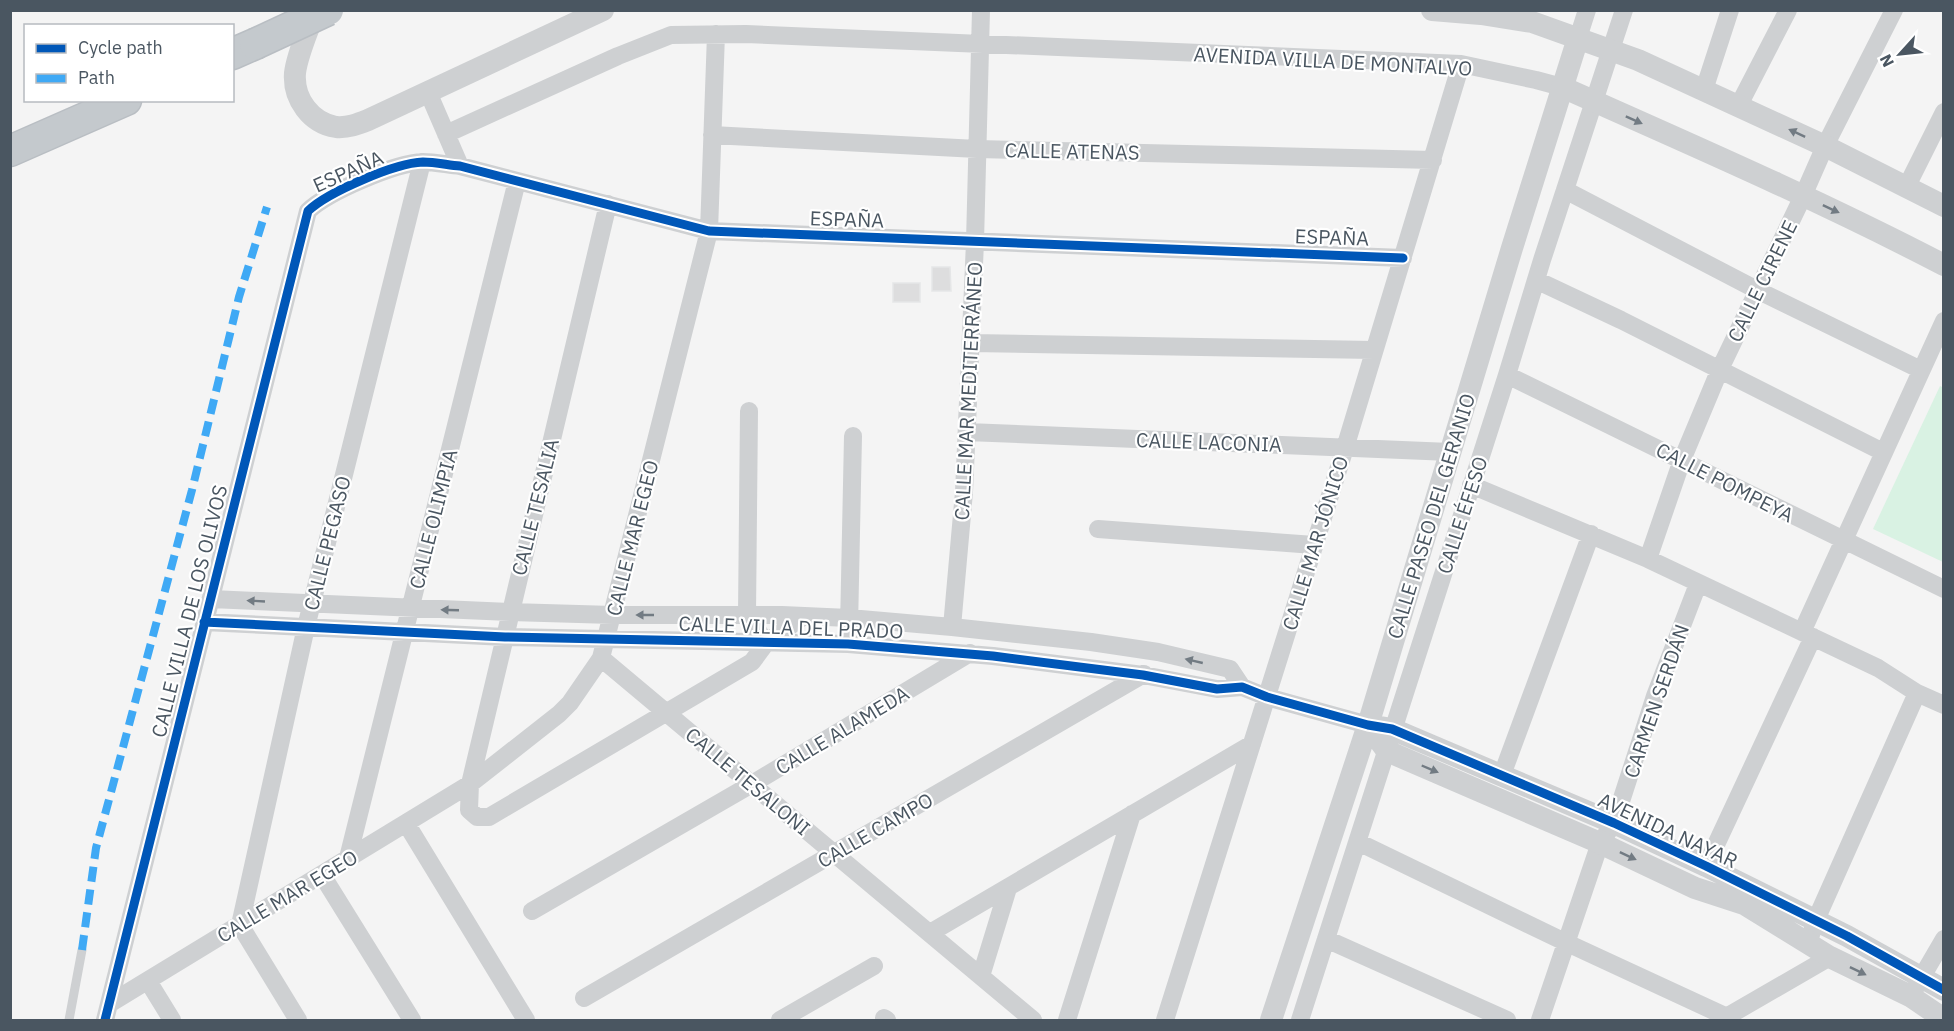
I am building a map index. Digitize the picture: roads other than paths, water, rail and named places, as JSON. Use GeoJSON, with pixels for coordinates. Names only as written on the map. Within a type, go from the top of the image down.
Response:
{"type":"FeatureCollection","features":[{"type":"Feature","properties":{"kind":"highway"},"geometry":{"type":"LineString","coordinates":[[244,49],[328,10]]}},
{"type":"Feature","properties":{"kind":"highway"},"geometry":{"type":"LineString","coordinates":[[10,151],[121,102]]}},
{"type":"Feature","properties":{"kind":"street"},"geometry":{"type":"LineString","coordinates":[[315,10],[295,71],[295,87],[300,102],[310,114],[323,123],[338,127],[353,126],[603,10]]}},
{"type":"Feature","properties":{"kind":"street","name":"CALLE MAR MEDITERRÁNEO"},"geometry":{"type":"LineString","coordinates":[[952,627],[967,432],[981,10]]}},
{"type":"Feature","properties":{"kind":"street"},"geometry":{"type":"LineString","coordinates":[[1432,10],[1482,12],[1532,22],[1612,50],[1739,105],[1944,206]]}},
{"type":"Feature","properties":{"kind":"street","name":"CALLE PASEO DEL GERANIO"},"geometry":{"type":"LineString","coordinates":[[1271,1020],[1368,725],[1587,10]]}},
{"type":"Feature","properties":{"kind":"street","name":"CALLE ÉFESO"},"geometry":{"type":"LineString","coordinates":[[1300,1020],[1624,10]]}},
{"type":"Feature","properties":{"kind":"street"},"geometry":{"type":"LineString","coordinates":[[1704,90],[1730,10]]}},
{"type":"Feature","properties":{"kind":"street"},"geometry":{"type":"LineString","coordinates":[[1739,105],[1788,10]]}},
{"type":"Feature","properties":{"kind":"street","name":"CALLE CIRENE"},"geometry":{"type":"LineString","coordinates":[[1648,559],[1682,460],[1720,369],[1759,291],[1825,146],[1893,10]]}},
{"type":"Feature","properties":{"kind":"street","name":"AVENIDA VILLA DE MONTALVO"},"geometry":{"type":"LineString","coordinates":[[446,134],[618,56],[671,35],[716,34],[980,43],[1461,64],[1562,87],[1803,196],[1944,265]]}},
{"type":"Feature","properties":{"kind":"street","name":"CALLE MAR EGEO"},"geometry":{"type":"LineString","coordinates":[[107,1012],[148,981],[470,784],[570,704],[601,658],[709,231],[716,34]]}},
{"type":"Feature","properties":{"kind":"street","name":"CALLE MAR JÓNICO"},"geometry":{"type":"LineString","coordinates":[[1165,1020],[1345,448],[1461,64]]}},
{"type":"Feature","properties":{"kind":"street"},"geometry":{"type":"LineString","coordinates":[[428,92],[460,166]]}},
{"type":"Feature","properties":{"kind":"street"},"geometry":{"type":"LineString","coordinates":[[1906,188],[1944,112]]}},
{"type":"Feature","properties":{"kind":"street","name":"CALLE ATENAS"},"geometry":{"type":"LineString","coordinates":[[712,135],[977,149],[1433,160]]}},
{"type":"Feature","properties":{"kind":"street","name":"ESPAÑA"},"geometry":{"type":"LineString","coordinates":[[308,211],[318,201],[384,172],[422,162],[460,166],[709,231],[1403,258]]}},
{"type":"Feature","properties":{"kind":"street","name":"CALLE PEGASO"},"geometry":{"type":"LineString","coordinates":[[240,925],[306,627],[422,162]]}},
{"type":"Feature","properties":{"kind":"street","name":"CALLE OLIMPIA"},"geometry":{"type":"LineString","coordinates":[[348,858],[517,181]]}},
{"type":"Feature","properties":{"kind":"street"},"geometry":{"type":"LineString","coordinates":[[1565,190],[1759,291],[1921,370]]}},
{"type":"Feature","properties":{"kind":"street","name":"CALLE TESALIA"},"geometry":{"type":"LineString","coordinates":[[608,204],[470,784],[469,810],[477,817],[489,817],[666,712]]}},
{"type":"Feature","properties":{"kind":"street","name":"CALLE VILLA DE LOS OLIVOS"},"geometry":{"type":"LineString","coordinates":[[107,1012],[308,211]]}},
{"type":"Feature","properties":{"kind":"street"},"geometry":{"type":"LineString","coordinates":[[1536,280],[1720,369],[1883,452]]}},
{"type":"Feature","properties":{"kind":"street"},"geometry":{"type":"LineString","coordinates":[[1706,866],[1808,634],[1843,541],[1944,321]]}},
{"type":"Feature","properties":{"kind":"street"},"geometry":{"type":"LineString","coordinates":[[971,343],[1374,350]]}},
{"type":"Feature","properties":{"kind":"street","name":"CALLE POMPEYA"},"geometry":{"type":"LineString","coordinates":[[1507,375],[1944,589]]}},
{"type":"Feature","properties":{"kind":"street"},"geometry":{"type":"LineString","coordinates":[[749,411],[747,614],[766,643]]}},
{"type":"Feature","properties":{"kind":"street","name":"CALLE LACONIA"},"geometry":{"type":"LineString","coordinates":[[967,432],[1450,452]]}},
{"type":"Feature","properties":{"kind":"street"},"geometry":{"type":"LineString","coordinates":[[848,644],[853,436]]}},
{"type":"Feature","properties":{"kind":"street"},"geometry":{"type":"LineString","coordinates":[[1471,485],[1648,559],[1878,668],[1917,693],[1944,705]]}},
{"type":"Feature","properties":{"kind":"street"},"geometry":{"type":"LineString","coordinates":[[1098,529],[1314,545]]}},
{"type":"Feature","properties":{"kind":"street"},"geometry":{"type":"LineString","coordinates":[[1502,776],[1591,534]]}},
{"type":"Feature","properties":{"kind":"street","name":"CARMEN SERDÁN"},"geometry":{"type":"LineString","coordinates":[[1540,1020],[1600,843],[1614,823],[1655,696],[1698,584]]}},
{"type":"Feature","properties":{"kind":"street","name":"CALLE VILLA DEL PRADO"},"geometry":{"type":"LineString","coordinates":[[211,599],[510,612],[613,615],[747,614],[849,618],[989,631],[1158,652],[1230,669],[1242,687]]}},
{"type":"Feature","properties":{"kind":"street"},"geometry":{"type":"LineString","coordinates":[[666,712],[752,662],[766,643],[804,616]]}},
{"type":"Feature","properties":{"kind":"street","name":"CALLE VILLA DEL PRADO"},"geometry":{"type":"LineString","coordinates":[[204,622],[505,637],[848,644],[969,654],[1143,675],[1217,689],[1242,687],[1267,697],[1368,725]]}},
{"type":"Feature","properties":{"kind":"street","name":"CALLE ALAMEDA"},"geometry":{"type":"LineString","coordinates":[[532,910],[752,784],[969,654],[989,631]]}},
{"type":"Feature","properties":{"kind":"street","name":"CALLE CAMPO"},"geometry":{"type":"LineString","coordinates":[[584,998],[1143,675],[1158,652]]}},
{"type":"Feature","properties":{"kind":"street","name":"CALLE TESALONI"},"geometry":{"type":"LineString","coordinates":[[601,658],[1033,1020]]}},
{"type":"Feature","properties":{"kind":"street"},"geometry":{"type":"LineString","coordinates":[[1808,944],[1815,922],[1917,693]]}},
{"type":"Feature","properties":{"kind":"street"},"geometry":{"type":"LineString","coordinates":[[1368,725],[1390,740]]}},
{"type":"Feature","properties":{"kind":"street","name":"AVENIDA NAYAR"},"geometry":{"type":"LineString","coordinates":[[1390,740],[1502,776],[1614,823],[1847,936],[1916,987],[1944,1019]]}},
{"type":"Feature","properties":{"kind":"street","name":"AVENIDA NAYAR"},"geometry":{"type":"LineString","coordinates":[[1390,740],[1695,888],[1744,904],[1830,957],[1916,987],[1944,990]]}},
{"type":"Feature","properties":{"kind":"street"},"geometry":{"type":"LineString","coordinates":[[930,933],[1252,744]]}},
{"type":"Feature","properties":{"kind":"street"},"geometry":{"type":"LineString","coordinates":[[1067,1020],[1132,814]]}},
{"type":"Feature","properties":{"kind":"street"},"geometry":{"type":"LineString","coordinates":[[406,823],[526,1020]]}},
{"type":"Feature","properties":{"kind":"street"},"geometry":{"type":"LineString","coordinates":[[1358,842],[1724,1019],[1830,957]]}},
{"type":"Feature","properties":{"kind":"street"},"geometry":{"type":"LineString","coordinates":[[322,875],[412,1020]]}},
{"type":"Feature","properties":{"kind":"street"},"geometry":{"type":"LineString","coordinates":[[981,976],[1008,888]]}},
{"type":"Feature","properties":{"kind":"street"},"geometry":{"type":"LineString","coordinates":[[240,925],[298,1020]]}},
{"type":"Feature","properties":{"kind":"street"},"geometry":{"type":"LineString","coordinates":[[1326,939],[1507,1020]]}},
{"type":"Feature","properties":{"kind":"street"},"geometry":{"type":"LineString","coordinates":[[1916,987],[1944,939]]}},
{"type":"Feature","properties":{"kind":"street"},"geometry":{"type":"LineString","coordinates":[[787,1019],[874,966]]}},
{"type":"Feature","properties":{"kind":"street"},"geometry":{"type":"LineString","coordinates":[[148,981],[172,1020]]}},
{"type":"Feature","properties":{"kind":"lane"},"geometry":{"type":"LineString","coordinates":[[69,1020],[82,950]]}}]}
